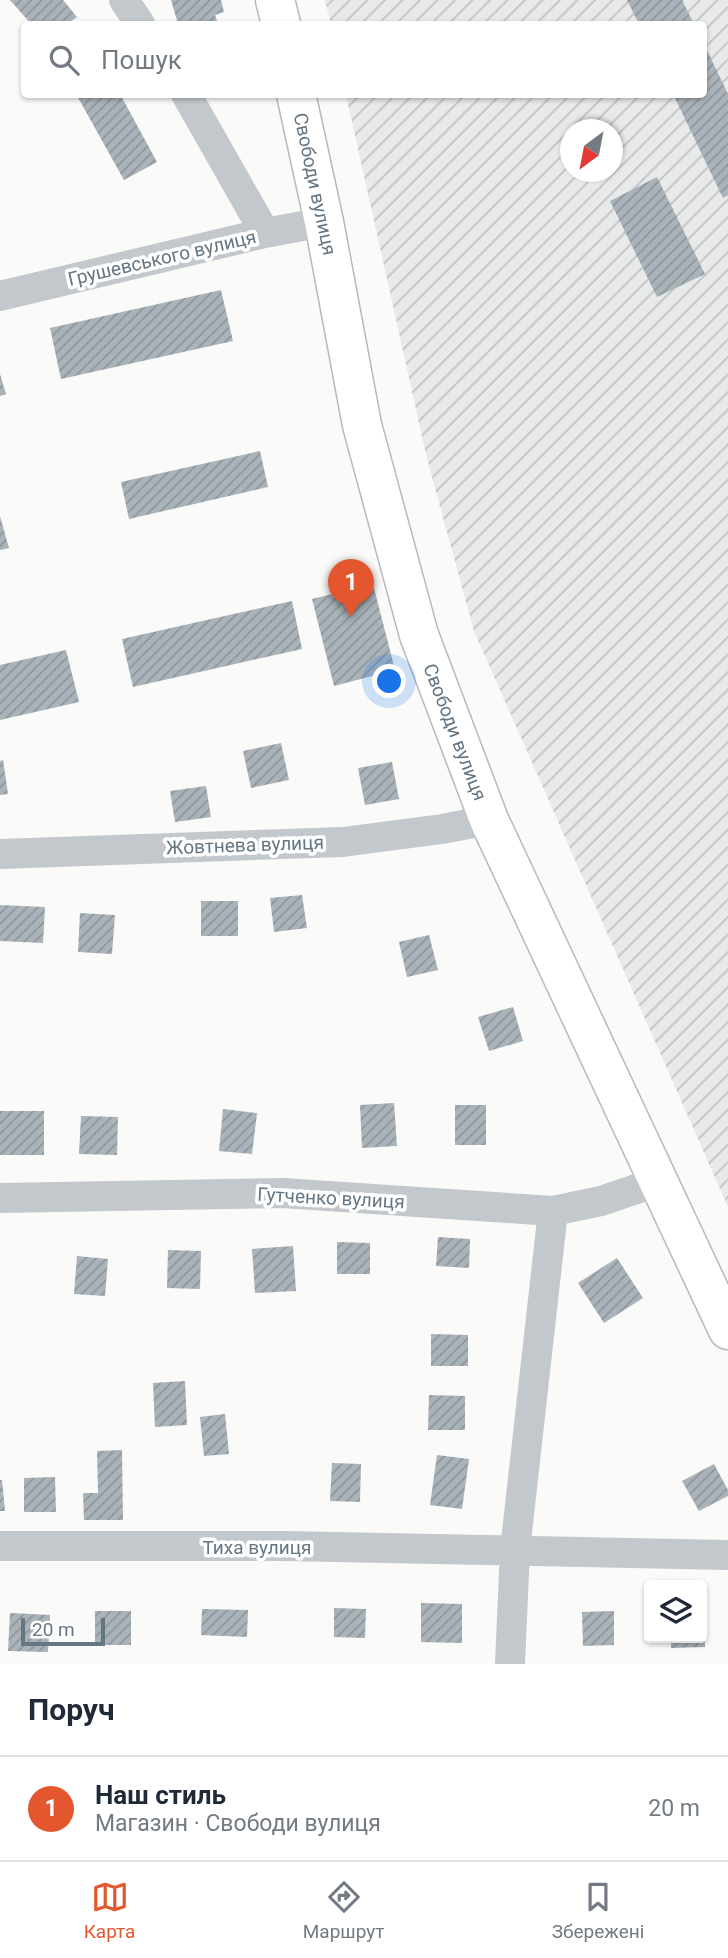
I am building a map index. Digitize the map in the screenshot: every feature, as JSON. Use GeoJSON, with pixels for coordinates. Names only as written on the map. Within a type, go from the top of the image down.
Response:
{"type":"FeatureCollection","features":[{"type":"Feature","properties":{"kind":"main road"},"geometry":{"type":"LineString","coordinates":[[275,0],[280,21]]}},
{"type":"Feature","properties":{"kind":"main road","name":"Свободи вулиця"},"geometry":{"type":"LineString","coordinates":[[297,98],[324,222],[362,425],[418,635],[489,820],[728,1330]]}},
{"type":"Feature","properties":{"kind":"street"},"geometry":{"type":"LineString","coordinates":[[124,0],[139,21]]}},
{"type":"Feature","properties":{"kind":"street"},"geometry":{"type":"LineString","coordinates":[[188,98],[265,233]]}},
{"type":"Feature","properties":{"kind":"street","name":"Грушевського вулиця"},"geometry":{"type":"LineString","coordinates":[[0,296],[265,233],[324,222]]}},
{"type":"Feature","properties":{"kind":"street","name":"Жовтнева вулиця"},"geometry":{"type":"LineString","coordinates":[[0,853],[344,842],[489,820]]}},
{"type":"Feature","properties":{"kind":"street","name":"Гутченко вулиця"},"geometry":{"type":"LineString","coordinates":[[0,1198],[283,1193],[553,1211],[601,1201],[657,1182]]}},
{"type":"Feature","properties":{"kind":"street"},"geometry":{"type":"LineString","coordinates":[[510,1664],[515,1550],[553,1211]]}},
{"type":"Feature","properties":{"kind":"street","name":"Тиха вулиця"},"geometry":{"type":"LineString","coordinates":[[0,1546],[515,1550],[728,1555]]}},
{"type":"Feature","properties":{"kind":"shaded area"},"geometry":{"type":"Polygon","coordinates":[[[325,0],[728,0],[728,1207],[474,631],[427,459],[347,98],[707,98],[707,21],[330,21],[325,0]]]}},
{"type":"Feature","properties":{"kind":"building"},"geometry":{"type":"Polygon","coordinates":[[[10,0],[63,0],[77,17],[71,21],[28,21],[10,0]]]}},
{"type":"Feature","properties":{"kind":"building"},"geometry":{"type":"Polygon","coordinates":[[[171,0],[221,0],[224,12],[215,15],[217,21],[177,21],[171,0]]]}},
{"type":"Feature","properties":{"kind":"building"},"geometry":{"type":"Polygon","coordinates":[[[627,0],[682,0],[692,21],[638,21],[627,0]]]}},
{"type":"Feature","properties":{"kind":"building"},"geometry":{"type":"Polygon","coordinates":[[[707,50],[728,94],[728,195],[723,198],[675,98],[707,98],[707,50]]]}},
{"type":"Feature","properties":{"kind":"building"},"geometry":{"type":"Polygon","coordinates":[[[78,98],[122,98],[157,162],[124,180],[78,98]]]}},
{"type":"Feature","properties":{"kind":"building"},"geometry":{"type":"Polygon","coordinates":[[[657,177],[705,274],[657,297],[610,201],[657,177]]]}},
{"type":"Feature","properties":{"kind":"building"},"geometry":{"type":"Polygon","coordinates":[[[221,290],[233,341],[61,379],[50,328],[221,290]]]}},
{"type":"Feature","properties":{"kind":"building"},"geometry":{"type":"Polygon","coordinates":[[[0,374],[6,394],[0,396],[0,374]]]}},
{"type":"Feature","properties":{"kind":"building"},"geometry":{"type":"Polygon","coordinates":[[[260,451],[268,487],[129,519],[121,482],[260,451]]]}},
{"type":"Feature","properties":{"kind":"building"},"geometry":{"type":"Polygon","coordinates":[[[0,516],[9,548],[0,550],[0,516]]]}},
{"type":"Feature","properties":{"kind":"building"},"geometry":{"type":"Polygon","coordinates":[[[373,584],[395,670],[334,686],[312,599],[373,584]]]}},
{"type":"Feature","properties":{"kind":"building"},"geometry":{"type":"Polygon","coordinates":[[[292,601],[302,649],[133,687],[122,639],[292,601]]]}},
{"type":"Feature","properties":{"kind":"building"},"geometry":{"type":"Polygon","coordinates":[[[66,650],[79,702],[0,720],[0,665],[66,650]]]}},
{"type":"Feature","properties":{"kind":"building"},"geometry":{"type":"Polygon","coordinates":[[[281,743],[289,780],[251,788],[243,751],[281,743]]]}},
{"type":"Feature","properties":{"kind":"building"},"geometry":{"type":"Polygon","coordinates":[[[3,760],[8,794],[0,795],[0,761],[3,760]]]}},
{"type":"Feature","properties":{"kind":"building"},"geometry":{"type":"Polygon","coordinates":[[[392,762],[399,799],[365,805],[358,768],[392,762]]]}},
{"type":"Feature","properties":{"kind":"building"},"geometry":{"type":"Polygon","coordinates":[[[206,786],[211,817],[175,822],[170,791],[206,786]]]}},
{"type":"Feature","properties":{"kind":"building"},"geometry":{"type":"Polygon","coordinates":[[[302,895],[307,928],[274,932],[270,898],[302,895]]]}},
{"type":"Feature","properties":{"kind":"building"},"geometry":{"type":"Polygon","coordinates":[[[201,901],[238,901],[238,936],[201,936],[201,901]]]}},
{"type":"Feature","properties":{"kind":"building"},"geometry":{"type":"Polygon","coordinates":[[[0,905],[45,907],[43,943],[0,941],[0,905]]]}},
{"type":"Feature","properties":{"kind":"building"},"geometry":{"type":"Polygon","coordinates":[[[80,913],[115,915],[112,954],[78,952],[80,913]]]}},
{"type":"Feature","properties":{"kind":"building"},"geometry":{"type":"Polygon","coordinates":[[[429,935],[438,970],[407,977],[399,942],[429,935]]]}},
{"type":"Feature","properties":{"kind":"building"},"geometry":{"type":"Polygon","coordinates":[[[513,1007],[523,1041],[489,1051],[478,1017],[513,1007]]]}},
{"type":"Feature","properties":{"kind":"building"},"geometry":{"type":"Polygon","coordinates":[[[394,1103],[397,1146],[362,1148],[360,1105],[394,1103]]]}},
{"type":"Feature","properties":{"kind":"building"},"geometry":{"type":"Polygon","coordinates":[[[455,1105],[486,1105],[486,1145],[455,1145],[455,1105]]]}},
{"type":"Feature","properties":{"kind":"building"},"geometry":{"type":"Polygon","coordinates":[[[223,1109],[257,1113],[252,1154],[219,1151],[223,1109]]]}},
{"type":"Feature","properties":{"kind":"building"},"geometry":{"type":"Polygon","coordinates":[[[0,1111],[44,1111],[44,1155],[0,1155],[0,1111]]]}},
{"type":"Feature","properties":{"kind":"building"},"geometry":{"type":"Polygon","coordinates":[[[81,1116],[118,1117],[117,1155],[79,1154],[81,1116]]]}},
{"type":"Feature","properties":{"kind":"building"},"geometry":{"type":"Polygon","coordinates":[[[438,1237],[470,1239],[469,1268],[436,1266],[438,1237]]]}},
{"type":"Feature","properties":{"kind":"building"},"geometry":{"type":"Polygon","coordinates":[[[337,1242],[370,1243],[370,1274],[337,1274],[337,1242]]]}},
{"type":"Feature","properties":{"kind":"building"},"geometry":{"type":"Polygon","coordinates":[[[293,1246],[296,1291],[255,1293],[252,1249],[293,1246]]]}},
{"type":"Feature","properties":{"kind":"building"},"geometry":{"type":"Polygon","coordinates":[[[168,1250],[201,1251],[200,1289],[167,1288],[168,1250]]]}},
{"type":"Feature","properties":{"kind":"building"},"geometry":{"type":"Polygon","coordinates":[[[77,1256],[108,1259],[105,1296],[74,1294],[77,1256]]]}},
{"type":"Feature","properties":{"kind":"building"},"geometry":{"type":"Polygon","coordinates":[[[617,1258],[643,1298],[604,1323],[578,1283],[617,1258]]]}},
{"type":"Feature","properties":{"kind":"building"},"geometry":{"type":"Polygon","coordinates":[[[431,1334],[468,1335],[468,1366],[431,1366],[431,1334]]]}},
{"type":"Feature","properties":{"kind":"building"},"geometry":{"type":"Polygon","coordinates":[[[185,1381],[187,1425],[155,1427],[153,1383],[185,1381]]]}},
{"type":"Feature","properties":{"kind":"building"},"geometry":{"type":"Polygon","coordinates":[[[429,1395],[465,1396],[465,1430],[428,1430],[429,1395]]]}},
{"type":"Feature","properties":{"kind":"building"},"geometry":{"type":"Polygon","coordinates":[[[225,1414],[229,1454],[204,1456],[200,1417],[225,1414]]]}},
{"type":"Feature","properties":{"kind":"building"},"geometry":{"type":"Polygon","coordinates":[[[122,1450],[123,1520],[84,1520],[83,1493],[98,1493],[97,1451],[122,1450]]]}},
{"type":"Feature","properties":{"kind":"building"},"geometry":{"type":"Polygon","coordinates":[[[437,1455],[469,1459],[462,1509],[430,1505],[437,1455]]]}},
{"type":"Feature","properties":{"kind":"building"},"geometry":{"type":"Polygon","coordinates":[[[332,1463],[361,1464],[360,1502],[330,1501],[332,1463]]]}},
{"type":"Feature","properties":{"kind":"building"},"geometry":{"type":"Polygon","coordinates":[[[714,1464],[728,1490],[728,1496],[699,1511],[682,1481],[714,1464]]]}},
{"type":"Feature","properties":{"kind":"building"},"geometry":{"type":"Polygon","coordinates":[[[55,1477],[56,1512],[24,1512],[24,1478],[55,1477]]]}},
{"type":"Feature","properties":{"kind":"building"},"geometry":{"type":"Polygon","coordinates":[[[2,1480],[5,1511],[0,1511],[2,1480]]]}},
{"type":"Feature","properties":{"kind":"building"},"geometry":{"type":"Polygon","coordinates":[[[421,1603],[462,1604],[462,1643],[421,1642],[421,1603]]]}},
{"type":"Feature","properties":{"kind":"building"},"geometry":{"type":"Polygon","coordinates":[[[334,1608],[366,1609],[365,1638],[334,1637],[334,1608]]]}},
{"type":"Feature","properties":{"kind":"building"},"geometry":{"type":"Polygon","coordinates":[[[202,1609],[248,1610],[247,1637],[201,1635],[202,1609]]]}},
{"type":"Feature","properties":{"kind":"building"},"geometry":{"type":"Polygon","coordinates":[[[95,1611],[131,1611],[131,1645],[95,1645],[95,1611]]]}},
{"type":"Feature","properties":{"kind":"building"},"geometry":{"type":"Polygon","coordinates":[[[614,1611],[614,1645],[583,1646],[582,1612],[614,1611]]]}},
{"type":"Feature","properties":{"kind":"building"},"geometry":{"type":"Polygon","coordinates":[[[10,1613],[50,1615],[48,1652],[8,1651],[10,1613]]]}},
{"type":"Feature","properties":{"kind":"building"},"geometry":{"type":"Polygon","coordinates":[[[671,1643],[705,1643],[705,1647],[671,1648],[671,1643]]]}},
{"type":"Feature","properties":{"kind":"place","name":"Наш стиль"},"geometry":{"type":"Point","coordinates":[351,617]}}]}
